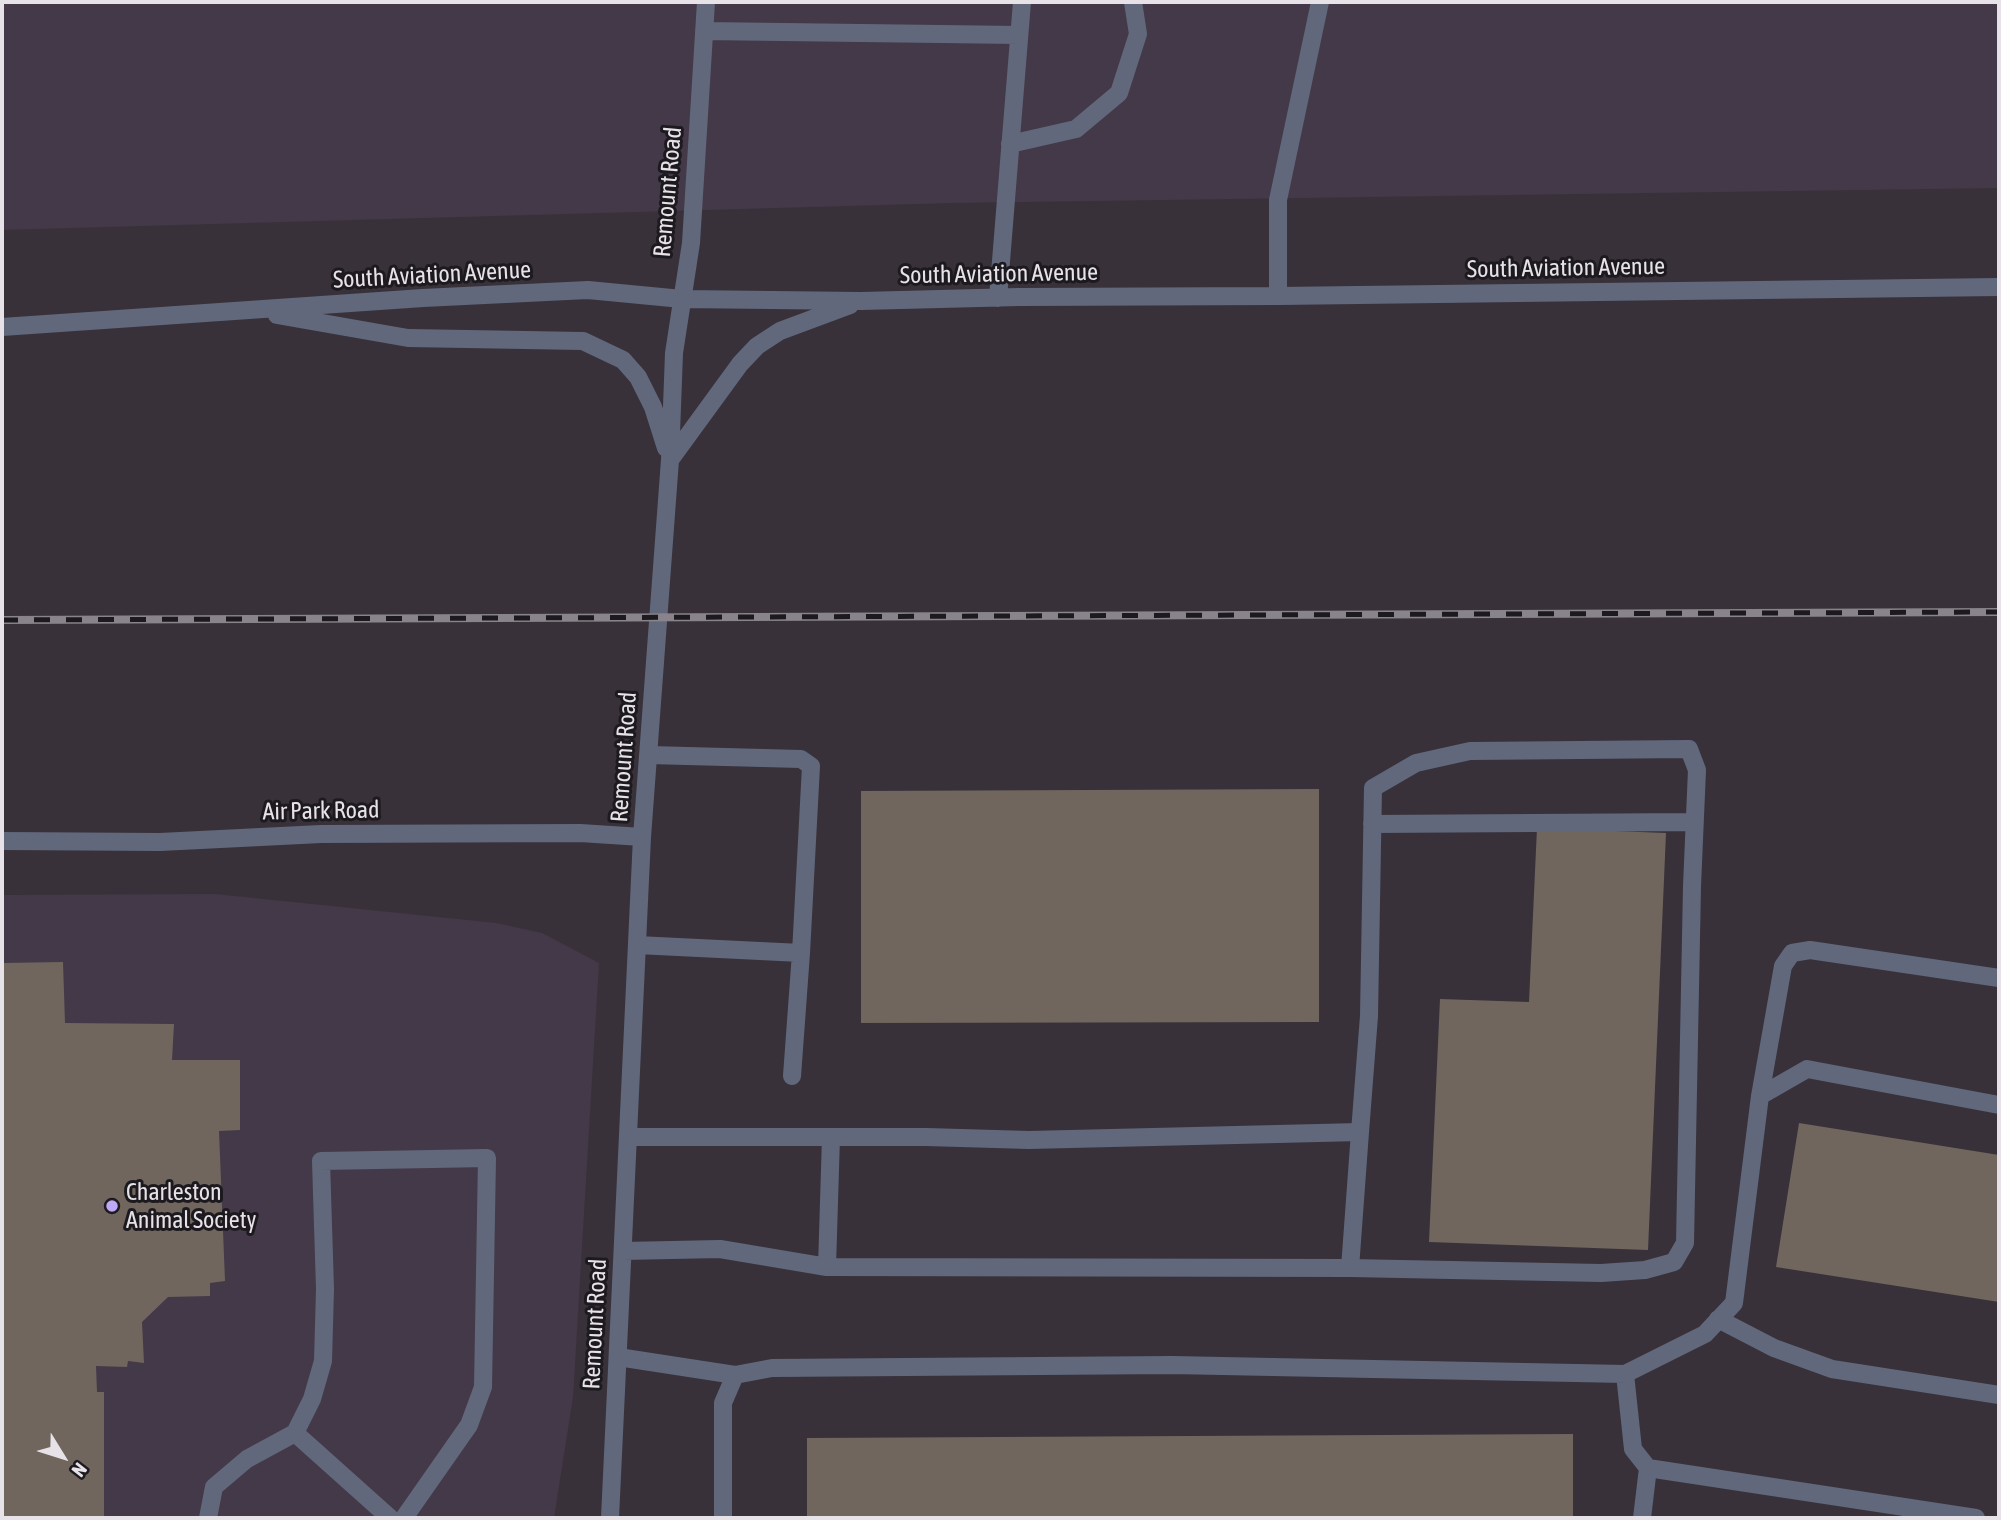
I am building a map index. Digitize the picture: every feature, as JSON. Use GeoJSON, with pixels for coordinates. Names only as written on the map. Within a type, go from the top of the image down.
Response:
{"type":"FeatureCollection","features":[{"type":"Feature","properties":{"kind":"street","name":"Remount Road"},"geometry":{"type":"LineString","coordinates":[[610,1518],[642,837],[670,460],[674,354],[691,243],[706,2]]}},
{"type":"Feature","properties":{"kind":"street"},"geometry":{"type":"LineString","coordinates":[[998,298],[1022,2]]}},
{"type":"Feature","properties":{"kind":"street"},"geometry":{"type":"LineString","coordinates":[[1010,144],[1076,129],[1119,93],[1138,34],[1133,2]]}},
{"type":"Feature","properties":{"kind":"street"},"geometry":{"type":"LineString","coordinates":[[1278,296],[1278,200],[1320,2]]}},
{"type":"Feature","properties":{"kind":"street"},"geometry":{"type":"LineString","coordinates":[[704,31],[1019,35]]}},
{"type":"Feature","properties":{"kind":"street","name":"South Aviation Avenue"},"geometry":{"type":"LineString","coordinates":[[2,327],[424,298],[588,290],[682,299],[862,301],[1999,287]]}},
{"type":"Feature","properties":{"kind":"street"},"geometry":{"type":"LineString","coordinates":[[670,460],[740,364],[757,346],[780,331],[862,301]]}},
{"type":"Feature","properties":{"kind":"street"},"geometry":{"type":"LineString","coordinates":[[250,311],[408,338],[583,341],[623,360],[638,377],[653,407],[670,460]]}},
{"type":"Feature","properties":{"kind":"street"},"geometry":{"type":"LineString","coordinates":[[623,1251],[720,1249],[827,1267],[1350,1268],[1601,1273],[1645,1270],[1674,1262],[1685,1243],[1697,769],[1689,749],[1470,751],[1416,763],[1373,788],[1369,1016],[1350,1268]]}},
{"type":"Feature","properties":{"kind":"street"},"geometry":{"type":"LineString","coordinates":[[649,754],[801,759],[811,766],[792,1076]]}},
{"type":"Feature","properties":{"kind":"street"},"geometry":{"type":"LineString","coordinates":[[1372,824],[1694,822]]}},
{"type":"Feature","properties":{"kind":"street","name":"Air Park Road"},"geometry":{"type":"LineString","coordinates":[[2,841],[160,842],[321,834],[580,833],[642,837]]}},
{"type":"Feature","properties":{"kind":"street"},"geometry":{"type":"LineString","coordinates":[[638,945],[801,953]]}},
{"type":"Feature","properties":{"kind":"street"},"geometry":{"type":"LineString","coordinates":[[618,1357],[735,1375],[772,1368],[1172,1365],[1625,1374],[1705,1334],[1734,1303],[1759,1096],[1783,966],[1793,953],[1810,950],[1999,978]]}},
{"type":"Feature","properties":{"kind":"street"},"geometry":{"type":"LineString","coordinates":[[1759,1096],[1807,1069],[1999,1105]]}},
{"type":"Feature","properties":{"kind":"street"},"geometry":{"type":"LineString","coordinates":[[628,1137],[1083,1140],[1360,1132]]}},
{"type":"Feature","properties":{"kind":"street"},"geometry":{"type":"LineString","coordinates":[[827,1267],[831,1137]]}},
{"type":"Feature","properties":{"kind":"street"},"geometry":{"type":"LineString","coordinates":[[208,1518],[214,1487],[247,1459],[295,1433],[312,1399],[323,1361],[325,1289],[321,1160],[487,1158],[483,1387],[469,1425],[404,1518]]}},
{"type":"Feature","properties":{"kind":"street"},"geometry":{"type":"LineString","coordinates":[[1718,1319],[1774,1348],[1832,1369],[1999,1395]]}},
{"type":"Feature","properties":{"kind":"street"},"geometry":{"type":"LineString","coordinates":[[1625,1374],[1633,1449],[1648,1468],[1976,1518]]}},
{"type":"Feature","properties":{"kind":"street"},"geometry":{"type":"LineString","coordinates":[[723,1518],[723,1404],[735,1375]]}},
{"type":"Feature","properties":{"kind":"street"},"geometry":{"type":"LineString","coordinates":[[295,1433],[390,1518]]}},
{"type":"Feature","properties":{"kind":"street"},"geometry":{"type":"LineString","coordinates":[[1642,1518],[1648,1468]]}},
{"type":"Feature","properties":{"kind":"shaded area"},"geometry":{"type":"Polygon","coordinates":[[[2,2],[1999,2],[1999,188],[952,203],[2,230],[2,2]]]}},
{"type":"Feature","properties":{"kind":"shaded area"},"geometry":{"type":"Polygon","coordinates":[[[215,894],[496,923],[542,933],[599,963],[573,1397],[554,1518],[2,1518],[2,895],[215,894]]]}},
{"type":"Feature","properties":{"kind":"building"},"geometry":{"type":"Polygon","coordinates":[[[1319,789],[1319,1022],[861,1023],[861,791],[1319,789]]]}},
{"type":"Feature","properties":{"kind":"building"},"geometry":{"type":"Polygon","coordinates":[[[1537,828],[1666,833],[1648,1250],[1429,1242],[1440,999],[1529,1002],[1537,828]]]}},
{"type":"Feature","properties":{"kind":"building","name":"Charleston Animal Society"},"geometry":{"type":"Polygon","coordinates":[[[63,962],[65,1023],[174,1024],[172,1060],[240,1060],[240,1130],[219,1131],[225,1281],[210,1283],[210,1296],[168,1297],[142,1322],[144,1363],[128,1361],[127,1367],[96,1366],[97,1392],[104,1392],[104,1518],[2,1518],[2,963],[63,962]]]}},
{"type":"Feature","properties":{"kind":"building"},"geometry":{"type":"Polygon","coordinates":[[[1799,1123],[1999,1155],[1999,1302],[1776,1267],[1799,1123]]]}},
{"type":"Feature","properties":{"kind":"building"},"geometry":{"type":"Polygon","coordinates":[[[1573,1434],[1573,1518],[807,1518],[807,1438],[1573,1434]]]}},
{"type":"Feature","properties":{"kind":"railway"},"geometry":{"type":"LineString","coordinates":[[2,620],[1999,612]]}},
{"type":"Feature","properties":{"kind":"place","name":"Charleston Animal Society"},"geometry":{"type":"Point","coordinates":[112,1206]}}]}
